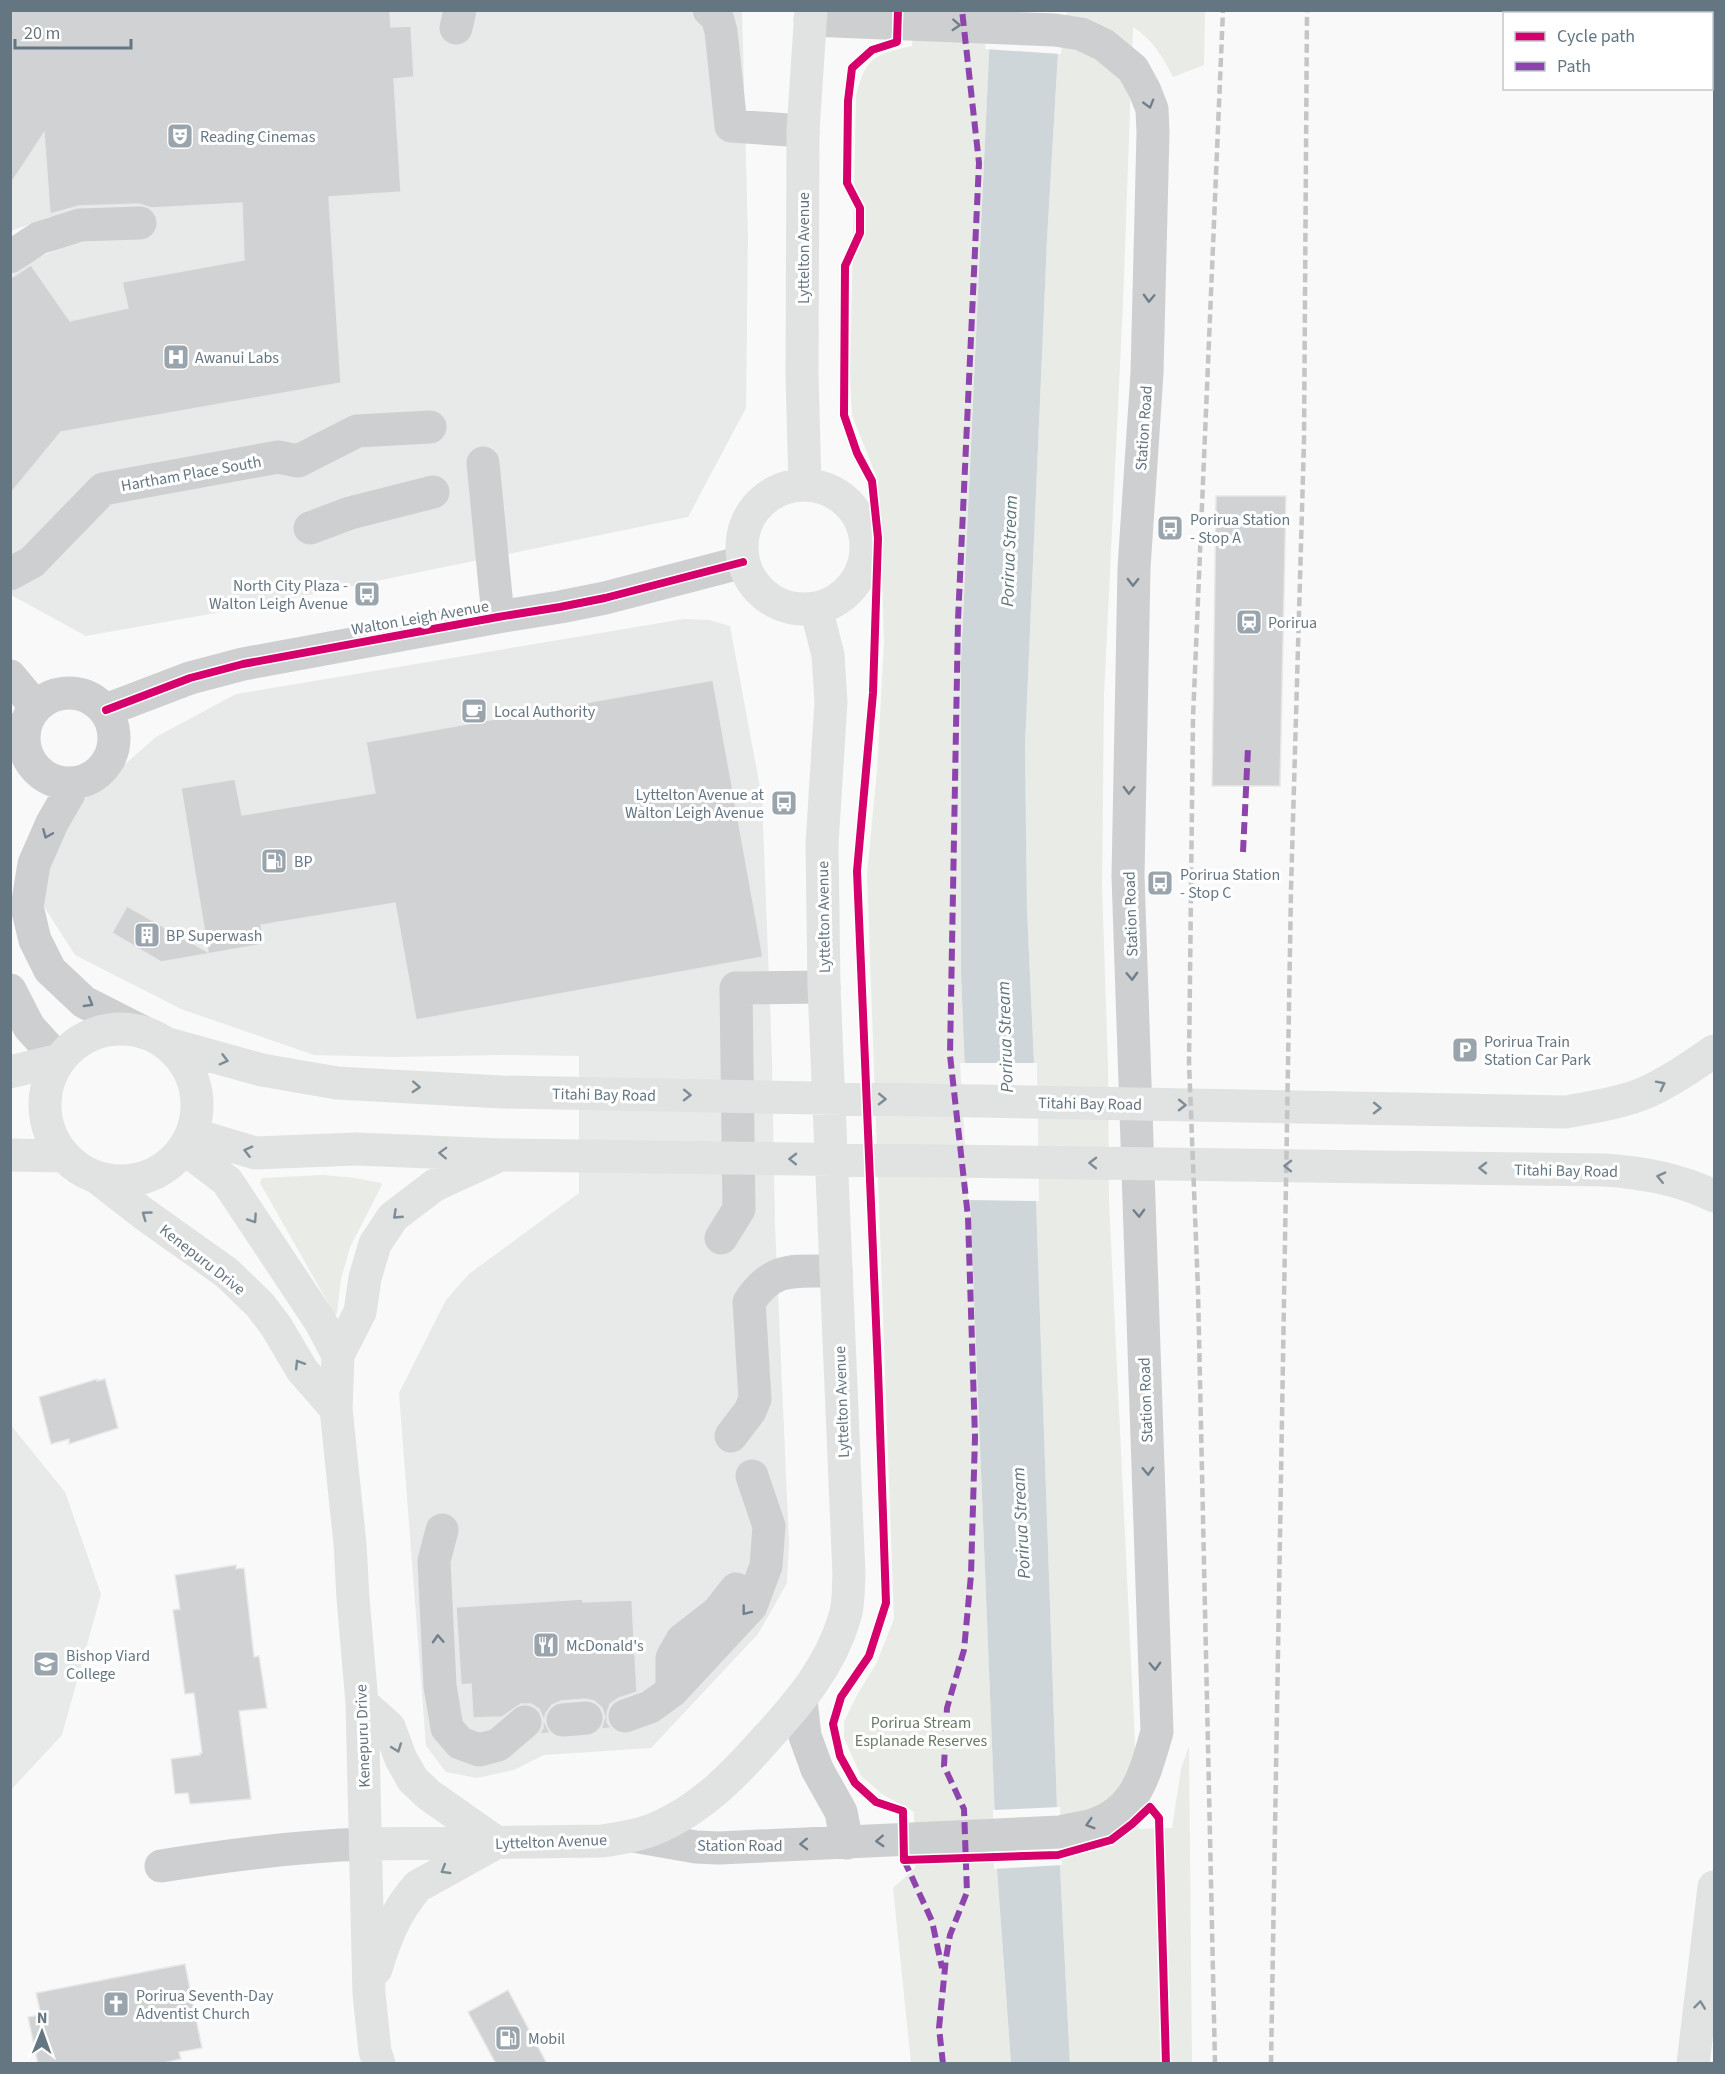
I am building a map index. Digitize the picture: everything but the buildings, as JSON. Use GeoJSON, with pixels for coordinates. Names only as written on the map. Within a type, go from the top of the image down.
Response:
{"type":"FeatureCollection","features":[{"type":"Feature","properties":{"kind":"main road","name":"Lyttelton Avenue"},"geometry":{"type":"LineString","coordinates":[[805,485],[802,375],[803,131],[811,15]]}},
{"type":"Feature","properties":{"kind":"main road"},"geometry":{"type":"LineString","coordinates":[[805,485],[829,490],[849,504],[862,524],[866,548],[861,572],[848,592],[827,605],[816,608],[788,608],[764,596],[747,574],[743,562],[743,533],[755,508],[765,498],[791,486],[805,485]]}},
{"type":"Feature","properties":{"kind":"main road","name":"Lyttelton Avenue"},"geometry":{"type":"LineString","coordinates":[[366,1844],[602,1841],[633,1836],[660,1827],[723,1786],[801,1700],[820,1672],[846,1614],[849,1575],[824,987],[822,844],[831,702],[828,655],[816,608]]}},
{"type":"Feature","properties":{"kind":"main road"},"geometry":{"type":"LineString","coordinates":[[120,1029],[155,1038],[181,1058],[192,1076],[197,1095],[197,1115],[188,1141],[168,1166],[147,1177],[123,1182],[99,1179],[80,1170],[63,1156],[51,1138],[45,1119],[44,1098],[49,1077],[59,1060],[75,1043],[97,1032],[120,1029]]}},
{"type":"Feature","properties":{"kind":"main road","name":"Titahi Bay Road"},"geometry":{"type":"LineString","coordinates":[[155,1038],[262,1070],[337,1083],[502,1092],[1566,1112],[1646,1093],[1681,1075],[1714,1051]]}},
{"type":"Feature","properties":{"kind":"main road"},"geometry":{"type":"LineString","coordinates":[[10,1072],[59,1060]]}},
{"type":"Feature","properties":{"kind":"main road","name":"Titahi Bay Road"},"geometry":{"type":"LineString","coordinates":[[188,1141],[255,1154],[357,1149],[501,1155],[1605,1170],[1640,1172],[1671,1179],[1714,1196]]}},
{"type":"Feature","properties":{"kind":"main road","name":"Kenepuru Drive"},"geometry":{"type":"LineString","coordinates":[[188,1141],[228,1181],[321,1321],[338,1354],[336,1409],[350,1544],[362,1703],[369,1994],[375,2051],[379,2064]]}},
{"type":"Feature","properties":{"kind":"main road"},"geometry":{"type":"LineString","coordinates":[[10,1155],[63,1156]]}},
{"type":"Feature","properties":{"kind":"main road"},"geometry":{"type":"LineString","coordinates":[[338,1354],[360,1312],[365,1278],[375,1244],[393,1217],[435,1185],[501,1155]]}},
{"type":"Feature","properties":{"kind":"main road","name":"Kenepuru Drive"},"geometry":{"type":"LineString","coordinates":[[99,1179],[227,1273],[260,1305],[276,1326],[302,1370],[336,1409]]}},
{"type":"Feature","properties":{"kind":"main road"},"geometry":{"type":"LineString","coordinates":[[362,1703],[389,1727],[401,1759],[413,1780],[429,1796],[496,1842],[418,1886],[409,1896],[384,1943],[369,1994]]}},
{"type":"Feature","properties":{"kind":"main road"},"geometry":{"type":"LineString","coordinates":[[1693,2064],[1714,1887]]}},
{"type":"Feature","properties":{"kind":"street"},"geometry":{"type":"LineString","coordinates":[[710,10],[717,17],[721,31],[731,126],[803,131]]}},
{"type":"Feature","properties":{"kind":"street","name":"Station Road"},"geometry":{"type":"LineString","coordinates":[[633,1836],[719,1848],[1060,1832],[1094,1824],[1121,1811],[1136,1792],[1157,1732],[1128,876],[1134,568],[1147,374],[1153,156],[1152,109],[1133,69],[1119,55],[1081,34],[811,15]]}},
{"type":"Feature","properties":{"kind":"street"},"geometry":{"type":"LineString","coordinates":[[10,257],[39,237],[80,225],[140,223]]}},
{"type":"Feature","properties":{"kind":"street","name":"Hartham Place South"},"geometry":{"type":"LineString","coordinates":[[10,574],[32,562],[103,489],[278,458],[298,461],[357,431],[430,427]]}},
{"type":"Feature","properties":{"kind":"street"},"geometry":{"type":"LineString","coordinates":[[483,463],[498,616]]}},
{"type":"Feature","properties":{"kind":"street"},"geometry":{"type":"LineString","coordinates":[[310,528],[350,513],[433,492]]}},
{"type":"Feature","properties":{"kind":"street","name":"Walton Leigh Avenue"},"geometry":{"type":"LineString","coordinates":[[106,710],[190,678],[243,664],[605,598],[743,562]]}},
{"type":"Feature","properties":{"kind":"street"},"geometry":{"type":"LineString","coordinates":[[10,676],[36,707]]}},
{"type":"Feature","properties":{"kind":"street"},"geometry":{"type":"LineString","coordinates":[[71,692],[96,701],[106,710],[115,735],[114,749],[109,761],[100,772],[88,780],[63,783],[39,772],[31,762],[18,765],[27,720],[36,707],[46,699],[71,692]]}},
{"type":"Feature","properties":{"kind":"street"},"geometry":{"type":"LineString","coordinates":[[75,783],[52,823],[34,864],[27,907],[35,940],[50,970],[84,1002],[155,1038]]}},
{"type":"Feature","properties":{"kind":"street"},"geometry":{"type":"LineString","coordinates":[[721,1238],[739,1209],[736,988],[824,987]]}},
{"type":"Feature","properties":{"kind":"street"},"geometry":{"type":"LineString","coordinates":[[10,990],[29,1027],[59,1060]]}},
{"type":"Feature","properties":{"kind":"street"},"geometry":{"type":"LineString","coordinates":[[731,1436],[750,1411],[754,1399],[749,1302],[763,1284],[780,1273],[836,1271]]}},
{"type":"Feature","properties":{"kind":"street"},"geometry":{"type":"LineString","coordinates":[[625,1716],[650,1707],[672,1691],[751,1606],[766,1566],[769,1526],[752,1476]]}},
{"type":"Feature","properties":{"kind":"street"},"geometry":{"type":"LineString","coordinates":[[442,1530],[434,1561],[440,1686],[447,1728],[460,1743],[479,1750],[498,1745],[525,1722]]}},
{"type":"Feature","properties":{"kind":"street"},"geometry":{"type":"LineString","coordinates":[[801,1700],[805,1736],[817,1769],[841,1812],[847,1843]]}},
{"type":"Feature","properties":{"kind":"street"},"geometry":{"type":"LineString","coordinates":[[160,1866],[249,1852],[324,1845],[366,1844]]}},
{"type":"Feature","properties":{"kind":"shaded area"},"geometry":{"type":"Polygon","coordinates":[[[742,10],[748,238],[746,408],[688,517],[260,605],[86,636],[11,595],[11,276],[31,261],[142,212],[49,217],[11,231],[11,11],[742,10]]]}},
{"type":"Feature","properties":{"kind":"shaded area"},"geometry":{"type":"Polygon","coordinates":[[[684,619],[709,620],[730,626],[762,798],[772,1059],[775,1224],[789,1543],[787,1583],[758,1634],[651,1748],[544,1755],[514,1770],[477,1778],[446,1772],[426,1746],[399,1393],[446,1300],[469,1274],[579,1193],[579,1056],[314,1055],[181,1009],[75,955],[43,905],[51,852],[83,801],[156,737],[236,694],[684,619]]]}},
{"type":"Feature","properties":{"kind":"shaded area","name":"Bishop Viard College"},"geometry":{"type":"Polygon","coordinates":[[[10,1424],[65,1492],[101,1594],[62,1735],[11,1790],[10,1424]]]}},
{"type":"Feature","properties":{"kind":"green space","name":"Porirua Stream Esplanade Reserves"},"geometry":{"type":"Polygon","coordinates":[[[913,11],[991,11],[961,662],[961,972],[997,1869],[1011,2063],[911,2063],[893,1888],[915,1868],[914,1812],[882,1794],[861,1776],[844,1738],[844,1722],[876,1664],[894,1619],[867,874],[877,771],[884,642],[877,478],[852,415],[850,376],[856,96],[864,73],[873,59],[912,46],[913,11]]]}},
{"type":"Feature","properties":{"kind":"green space"},"geometry":{"type":"Polygon","coordinates":[[[1064,11],[1205,11],[1204,65],[1173,77],[1156,49],[1133,27],[1123,303],[1104,695],[1102,885],[1108,1065],[1109,1201],[1139,1829],[1172,1828],[1181,1769],[1189,1746],[1192,2063],[1070,2063],[1057,1808],[1036,1201],[1034,1063],[1027,910],[1025,746],[1047,240],[1058,52],[1064,11]]]}},
{"type":"Feature","properties":{"kind":"green space"},"geometry":{"type":"Polygon","coordinates":[[[323,1175],[355,1178],[382,1185],[350,1247],[341,1279],[335,1315],[260,1183],[262,1178],[323,1175]]]}},
{"type":"Feature","properties":{"kind":"water","name":"Porirua Stream"},"geometry":{"type":"Polygon","coordinates":[[[991,11],[1064,11],[1058,52],[1047,240],[1025,746],[1027,910],[1034,1063],[1036,1201],[1057,1808],[1070,2064],[1011,2063],[997,1869],[961,973],[961,662],[991,11]]]}},
{"type":"Feature","properties":{"kind":"pier"},"geometry":{"type":"Polygon","coordinates":[[[988,10],[1067,10],[1061,54],[985,49],[988,10]]]}},
{"type":"Feature","properties":{"kind":"pier"},"geometry":{"type":"Polygon","coordinates":[[[960,1063],[1037,1063],[1039,1201],[968,1200],[960,1063]]]}},
{"type":"Feature","properties":{"kind":"pier"},"geometry":{"type":"Polygon","coordinates":[[[1060,1807],[1062,1865],[994,1869],[993,1810],[1060,1807]]]}},
{"type":"Feature","properties":{"kind":"railway"},"geometry":{"type":"LineString","coordinates":[[1215,2064],[1198,1290],[1189,1063],[1193,718],[1223,10]]}},
{"type":"Feature","properties":{"kind":"railway"},"geometry":{"type":"LineString","coordinates":[[1271,2064],[1291,889],[1304,441],[1307,10]]}},
{"type":"Feature","properties":{"kind":"marked path"},"geometry":{"type":"LineString","coordinates":[[943,2064],[939,2028],[946,1958],[950,1935],[967,1892],[964,1809],[944,1766],[947,1708],[964,1650],[971,1575],[975,1437],[968,1217],[950,1055],[958,620],[979,163],[962,10]]}},
{"type":"Feature","properties":{"kind":"marked path"},"geometry":{"type":"LineString","coordinates":[[1243,852],[1248,748]]}},
{"type":"Feature","properties":{"kind":"marked path"},"geometry":{"type":"LineString","coordinates":[[904,1860],[932,1921],[942,1968]]}},
{"type":"Feature","properties":{"kind":"cycle path"},"geometry":{"type":"LineString","coordinates":[[898,10],[897,42],[872,50],[852,68],[848,101],[847,183],[860,208],[860,233],[845,266],[844,415],[857,453],[872,481],[878,538],[873,693],[857,871],[886,1603],[869,1656],[841,1697],[833,1724],[840,1756],[855,1783],[876,1802],[903,1811],[904,1860],[1058,1855],[1111,1840],[1150,1807],[1159,1818],[1166,2064]]}},
{"type":"Feature","properties":{"kind":"cycle path"},"geometry":{"type":"LineString","coordinates":[[106,710],[190,678],[243,664],[605,598],[743,562]]}},
{"type":"Feature","properties":{"kind":"place","name":"Reading Cinemas"},"geometry":{"type":"Point","coordinates":[180,136]}},
{"type":"Feature","properties":{"kind":"place","name":"Awanui Labs"},"geometry":{"type":"Point","coordinates":[176,357]}},
{"type":"Feature","properties":{"kind":"place","name":"Porirua Station - Stop A"},"geometry":{"type":"Point","coordinates":[1170,528]}},
{"type":"Feature","properties":{"kind":"place","name":"North City Plaza - Walton Leigh Avenue"},"geometry":{"type":"Point","coordinates":[367,594]}},
{"type":"Feature","properties":{"kind":"place","name":"Porirua"},"geometry":{"type":"Point","coordinates":[1249,622]}},
{"type":"Feature","properties":{"kind":"place","name":"Local Authority"},"geometry":{"type":"Point","coordinates":[474,711]}},
{"type":"Feature","properties":{"kind":"place","name":"Lyttelton Avenue at Walton Leigh Avenue"},"geometry":{"type":"Point","coordinates":[784,803]}},
{"type":"Feature","properties":{"kind":"place","name":"BP"},"geometry":{"type":"Point","coordinates":[274,861]}},
{"type":"Feature","properties":{"kind":"place","name":"Porirua Station - Stop C"},"geometry":{"type":"Point","coordinates":[1160,883]}},
{"type":"Feature","properties":{"kind":"place","name":"BP Superwash"},"geometry":{"type":"Point","coordinates":[147,935]}},
{"type":"Feature","properties":{"kind":"place","name":"Porirua Train Station Car Park"},"geometry":{"type":"Point","coordinates":[1465,1050]}},
{"type":"Feature","properties":{"kind":"place","name":"McDonald's"},"geometry":{"type":"Point","coordinates":[546,1645]}},
{"type":"Feature","properties":{"kind":"place","name":"Bishop Viard College"},"geometry":{"type":"Point","coordinates":[46,1664]}},
{"type":"Feature","properties":{"kind":"place","name":"Porirua Seventh-Day Adventist Church"},"geometry":{"type":"Point","coordinates":[116,2004]}},
{"type":"Feature","properties":{"kind":"place","name":"Mobil"},"geometry":{"type":"Point","coordinates":[508,2038]}}]}
